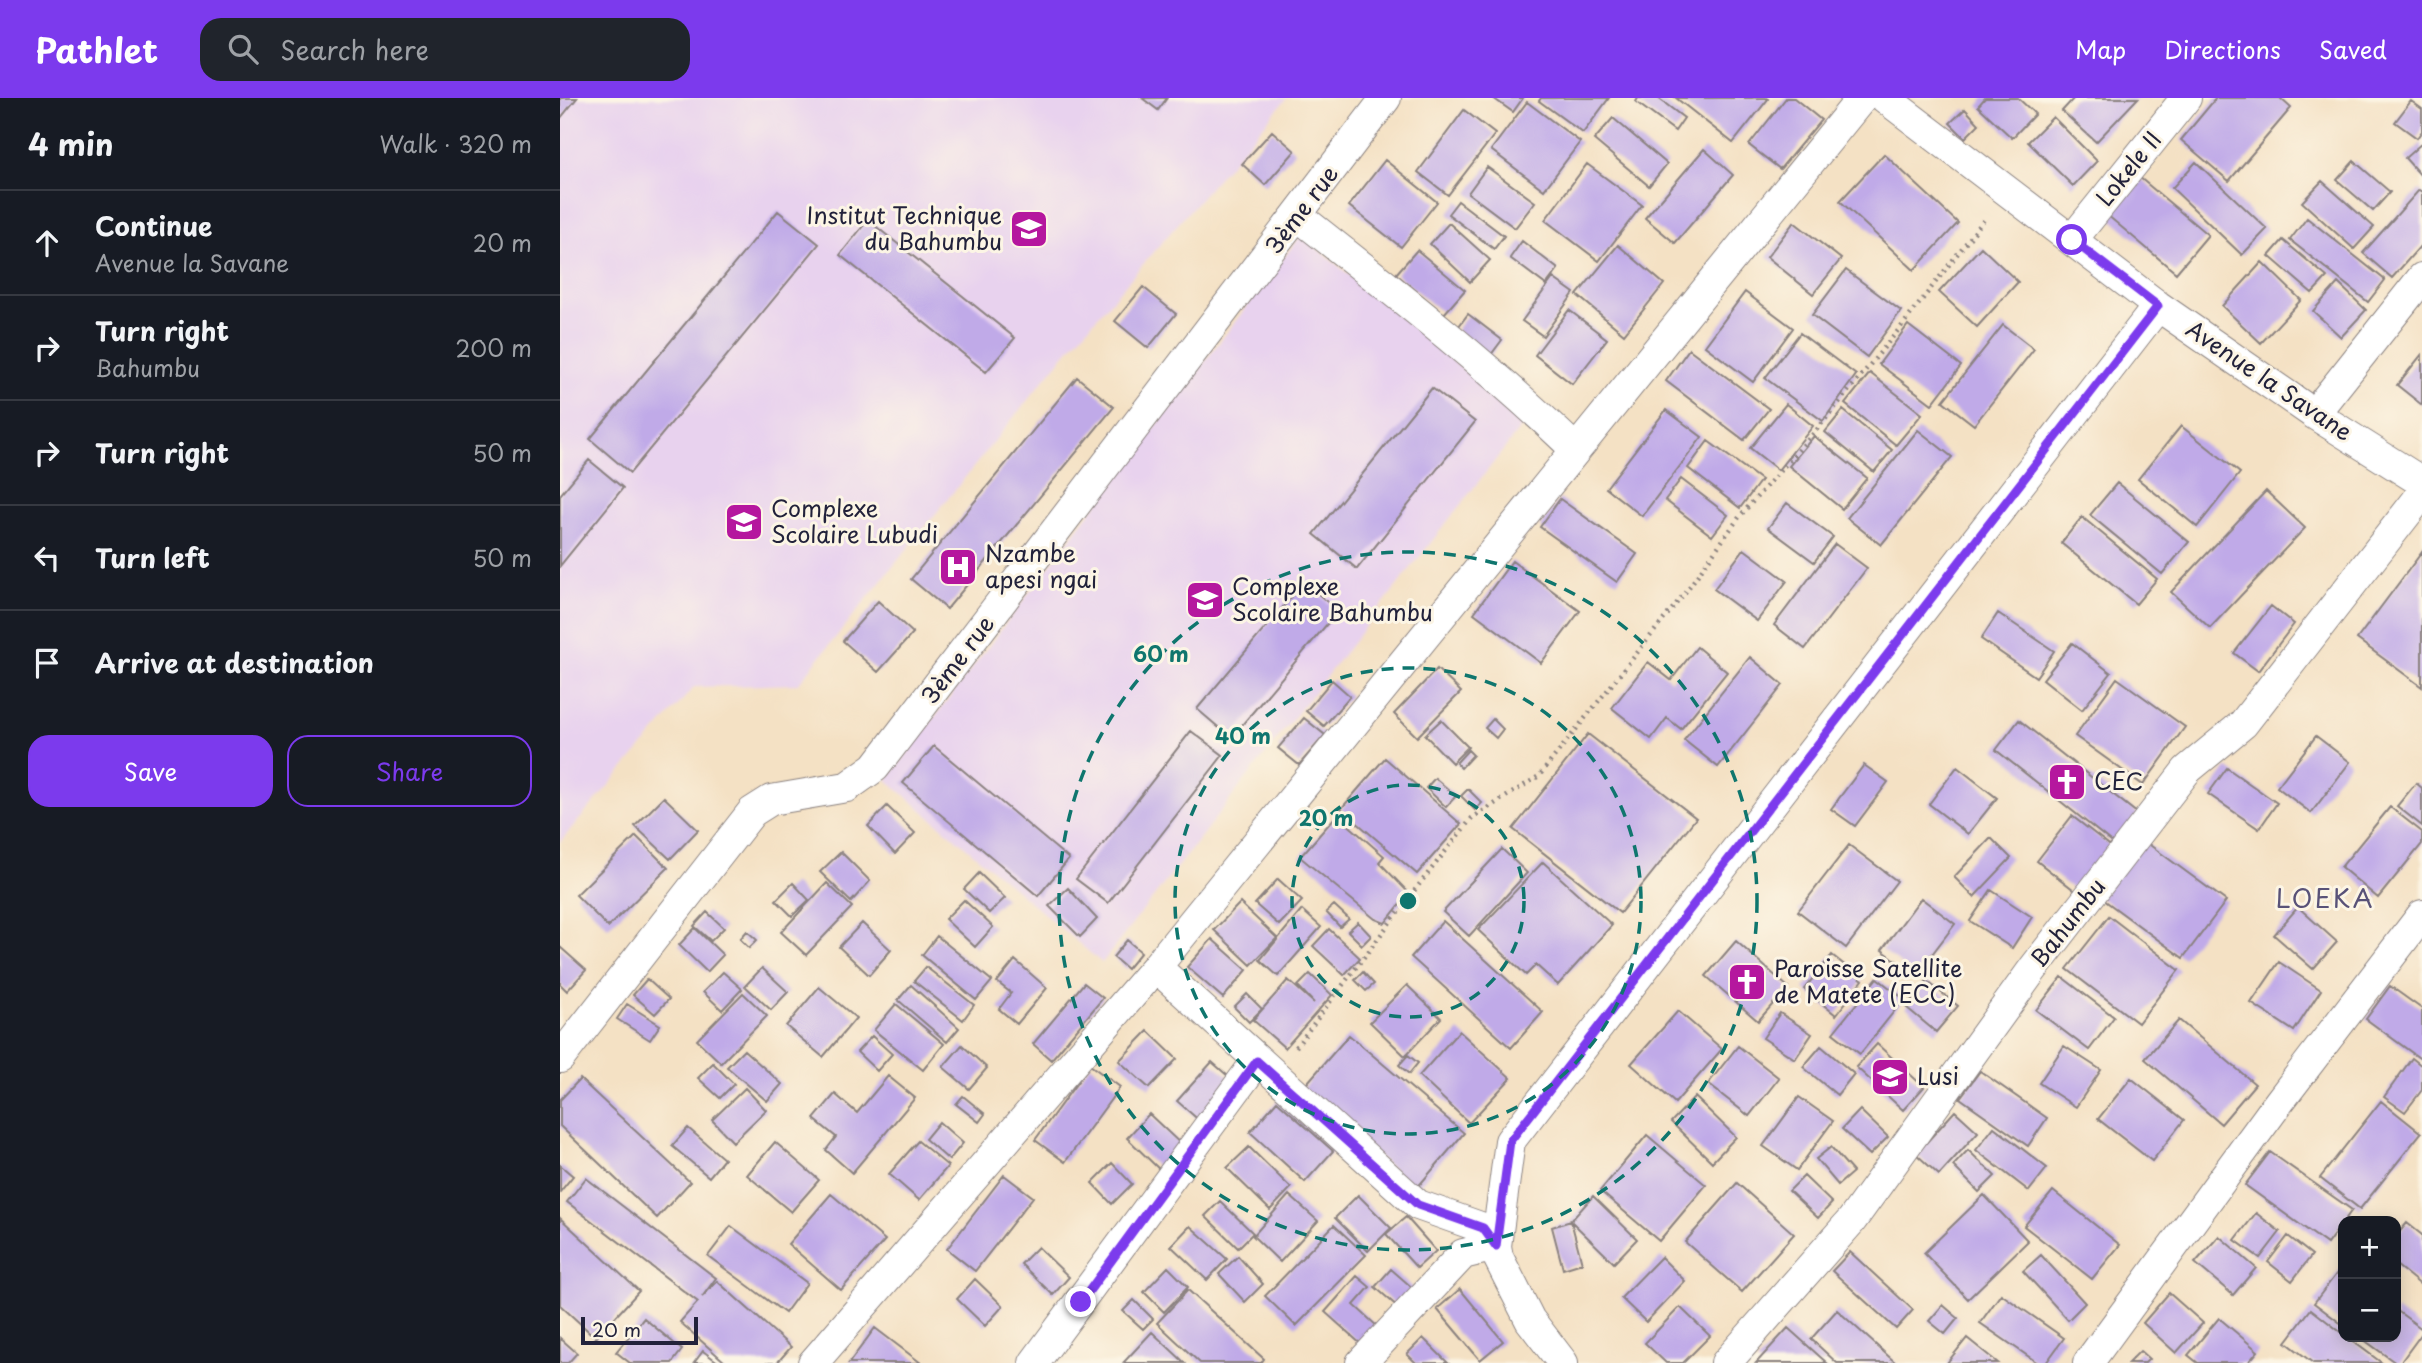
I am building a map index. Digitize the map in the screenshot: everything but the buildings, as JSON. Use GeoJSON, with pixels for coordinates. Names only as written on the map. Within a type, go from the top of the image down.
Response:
{"type":"FeatureCollection","features":[{"type":"Feature","properties":{"kind":"street","name":"3ème rue"},"geometry":{"type":"LineString","coordinates":[[560,1058],[752,812],[771,800],[847,787],[875,767],[1386,98]]}},
{"type":"Feature","properties":{"kind":"street"},"geometry":{"type":"LineString","coordinates":[[813,1363],[1156,967],[1862,98]]}},
{"type":"Feature","properties":{"kind":"street","name":"Avenue la Savane"},"geometry":{"type":"LineString","coordinates":[[1885,98],[2158,306],[2314,414],[2422,482]]}},
{"type":"Feature","properties":{"kind":"street","name":"Lokele II"},"geometry":{"type":"LineString","coordinates":[[2072,240],[2186,98]]}},
{"type":"Feature","properties":{"kind":"street"},"geometry":{"type":"LineString","coordinates":[[1298,216],[1441,328],[1519,395],[1575,449]]}},
{"type":"Feature","properties":{"kind":"street"},"geometry":{"type":"LineString","coordinates":[[2314,414],[2422,278]]}},
{"type":"Feature","properties":{"kind":"street"},"geometry":{"type":"LineString","coordinates":[[1563,1363],[1530,1320],[1497,1257],[1496,1246],[1510,1141],[2158,306]]}},
{"type":"Feature","properties":{"kind":"street","name":"Bahumbu"},"geometry":{"type":"LineString","coordinates":[[1726,1363],[1852,1220],[2033,969],[2187,770],[2243,724],[2422,494]]}},
{"type":"Feature","properties":{"kind":"street"},"geometry":{"type":"LineString","coordinates":[[2088,1363],[2279,1102],[2422,915]]}},
{"type":"Feature","properties":{"kind":"street"},"geometry":{"type":"LineString","coordinates":[[1156,967],[1418,1205],[1483,1228],[1496,1246]]}},
{"type":"Feature","properties":{"kind":"street"},"geometry":{"type":"LineString","coordinates":[[1034,1363],[1266,1068]]}},
{"type":"Feature","properties":{"kind":"street"},"geometry":{"type":"LineString","coordinates":[[1361,1363],[1463,1254],[1496,1246]]}},
{"type":"Feature","properties":{"kind":"path"},"geometry":{"type":"LineString","coordinates":[[1266,1068],[1472,818],[1539,776],[1684,594],[1740,516],[1819,427],[1888,343],[2006,191]]}},
{"type":"Feature","properties":{"kind":"shaded area","name":"Complexe Scolaire Lubudi"},"geometry":{"type":"Polygon","coordinates":[[[560,98],[1287,98],[1060,360],[798,684],[694,687],[560,842],[560,98]]]}},
{"type":"Feature","properties":{"kind":"shaded area","name":"Complexe Scolaire Bahumbu"},"geometry":{"type":"Polygon","coordinates":[[[1301,235],[1526,421],[1102,963],[887,780],[1301,235]]]}},
{"type":"Feature","properties":{"kind":"place","name":"Institut Technique du Bahumbu"},"geometry":{"type":"Point","coordinates":[1029,229]}},
{"type":"Feature","properties":{"kind":"place","name":"Complexe Scolaire Lubudi"},"geometry":{"type":"Point","coordinates":[744,522]}},
{"type":"Feature","properties":{"kind":"place","name":"Nzambe apesi ngai"},"geometry":{"type":"Point","coordinates":[958,567]}},
{"type":"Feature","properties":{"kind":"place","name":"Complexe Scolaire Bahumbu"},"geometry":{"type":"Point","coordinates":[1205,600]}},
{"type":"Feature","properties":{"kind":"place","name":"CEC"},"geometry":{"type":"Point","coordinates":[2067,782]}},
{"type":"Feature","properties":{"kind":"place","name":"Paroisse Satellite de Matete (ECC)"},"geometry":{"type":"Point","coordinates":[1747,982]}},
{"type":"Feature","properties":{"kind":"place","name":"Lusi"},"geometry":{"type":"Point","coordinates":[1890,1077]}},
{"type":"Feature","properties":{"kind":"district","name":"LOEKA"},"geometry":{"type":"Point","coordinates":[2325,899]}},
{"type":"Feature","properties":{"kind":"route"},"geometry":{"type":"LineString","coordinates":[[1081,1302],[1257,1061],[1418,1205],[1483,1228],[1496,1246],[1510,1141],[2158,306],[2072,240]]}}]}
